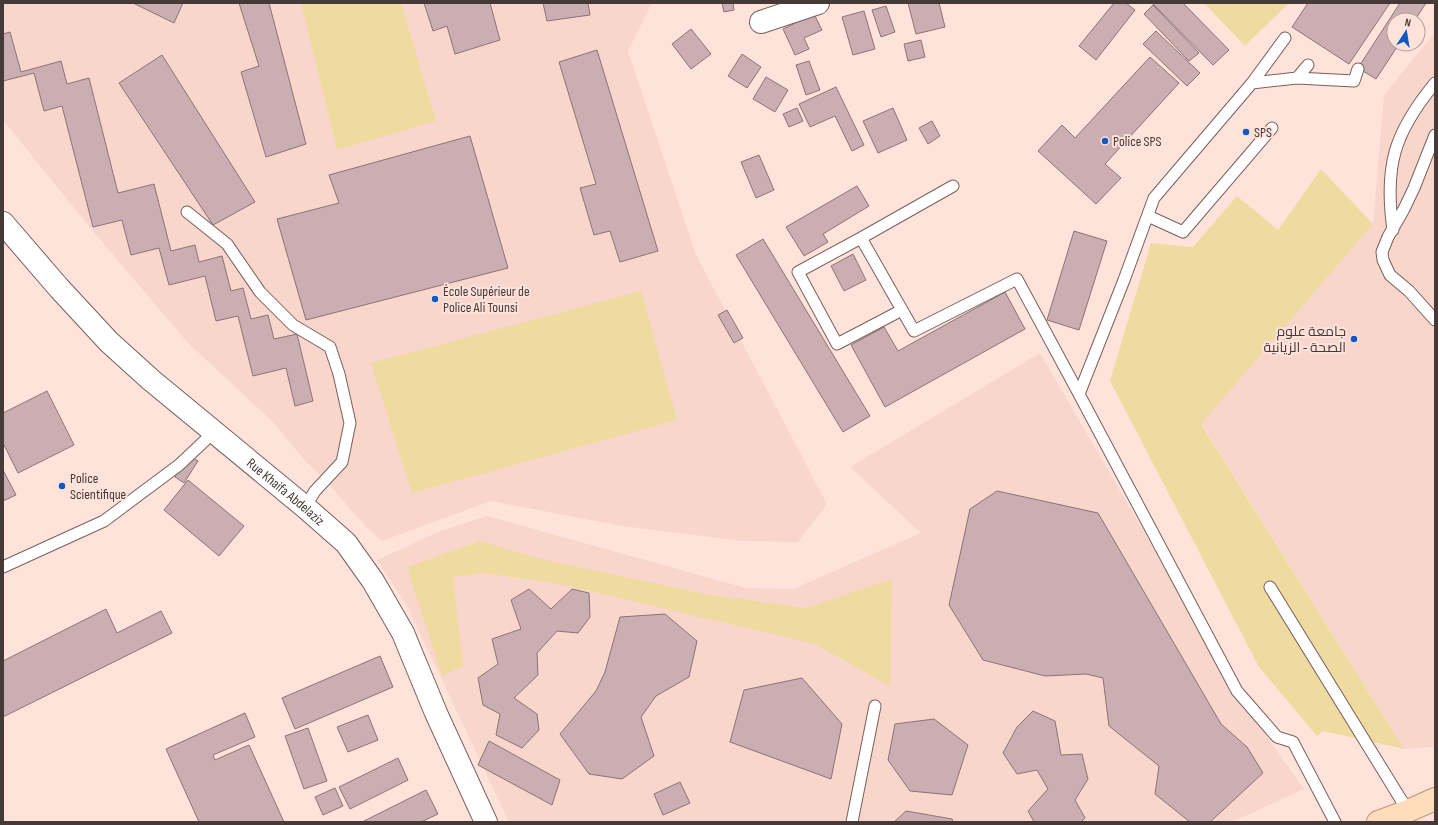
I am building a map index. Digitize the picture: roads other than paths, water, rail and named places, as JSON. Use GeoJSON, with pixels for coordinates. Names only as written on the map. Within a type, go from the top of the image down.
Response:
{"type":"FeatureCollection","features":[{"type":"Feature","properties":{"kind":"main road"},"geometry":{"type":"LineString","coordinates":[[1378,822],[1408,812],[1435,799]]}},
{"type":"Feature","properties":{"kind":"street"},"geometry":{"type":"LineString","coordinates":[[761,22],[818,3]]}},
{"type":"Feature","properties":{"kind":"street","name":"Rue Khaifa Abdelaziz"},"geometry":{"type":"LineString","coordinates":[[3,223],[38,265],[110,342],[151,380],[305,507],[346,543],[373,581],[403,633],[436,713],[486,822]]}},
{"type":"Feature","properties":{"kind":"lane"},"geometry":{"type":"LineString","coordinates":[[1079,394],[1124,280],[1154,198],[1252,83],[1285,38]]}},
{"type":"Feature","properties":{"kind":"lane"},"geometry":{"type":"LineString","coordinates":[[1297,78],[1308,65]]}},
{"type":"Feature","properties":{"kind":"lane"},"geometry":{"type":"LineString","coordinates":[[1252,83],[1297,78],[1354,81],[1358,70]]}},
{"type":"Feature","properties":{"kind":"lane"},"geometry":{"type":"LineString","coordinates":[[1393,230],[1389,192],[1395,149],[1408,118],[1435,83]]}},
{"type":"Feature","properties":{"kind":"lane"},"geometry":{"type":"LineString","coordinates":[[1148,216],[1183,232],[1272,128]]}},
{"type":"Feature","properties":{"kind":"lane"},"geometry":{"type":"LineString","coordinates":[[1435,135],[1414,188],[1388,237],[1382,252],[1386,268],[1390,275],[1409,291],[1435,320]]}},
{"type":"Feature","properties":{"kind":"lane"},"geometry":{"type":"LineString","coordinates":[[902,310],[837,344],[798,272],[953,186]]}},
{"type":"Feature","properties":{"kind":"lane"},"geometry":{"type":"LineString","coordinates":[[187,212],[227,244],[260,292],[293,325],[330,347],[339,374],[350,423],[342,462],[315,491],[305,507]]}},
{"type":"Feature","properties":{"kind":"lane"},"geometry":{"type":"LineString","coordinates":[[861,238],[914,331],[1017,279],[1237,691],[1277,737],[1294,742],[1334,822]]}},
{"type":"Feature","properties":{"kind":"lane"},"geometry":{"type":"LineString","coordinates":[[3,567],[104,521],[179,465],[214,432]]}},
{"type":"Feature","properties":{"kind":"lane"},"geometry":{"type":"LineString","coordinates":[[1270,587],[1408,812]]}},
{"type":"Feature","properties":{"kind":"lane"},"geometry":{"type":"LineString","coordinates":[[852,822],[875,706]]}},
{"type":"Feature","properties":{"kind":"place","name":"SPS"},"geometry":{"type":"Point","coordinates":[1246,132]}},
{"type":"Feature","properties":{"kind":"place","name":"Police SPS"},"geometry":{"type":"Point","coordinates":[1105,141]}},
{"type":"Feature","properties":{"kind":"place","name":"École Supérieur de Police Ali Tounsi"},"geometry":{"type":"Point","coordinates":[435,299]}},
{"type":"Feature","properties":{"kind":"place","name":"جامعة علوم الصحة - الزيانية"},"geometry":{"type":"Point","coordinates":[1354,339]}},
{"type":"Feature","properties":{"kind":"place","name":"Police Scientifique"},"geometry":{"type":"Point","coordinates":[62,486]}}]}
